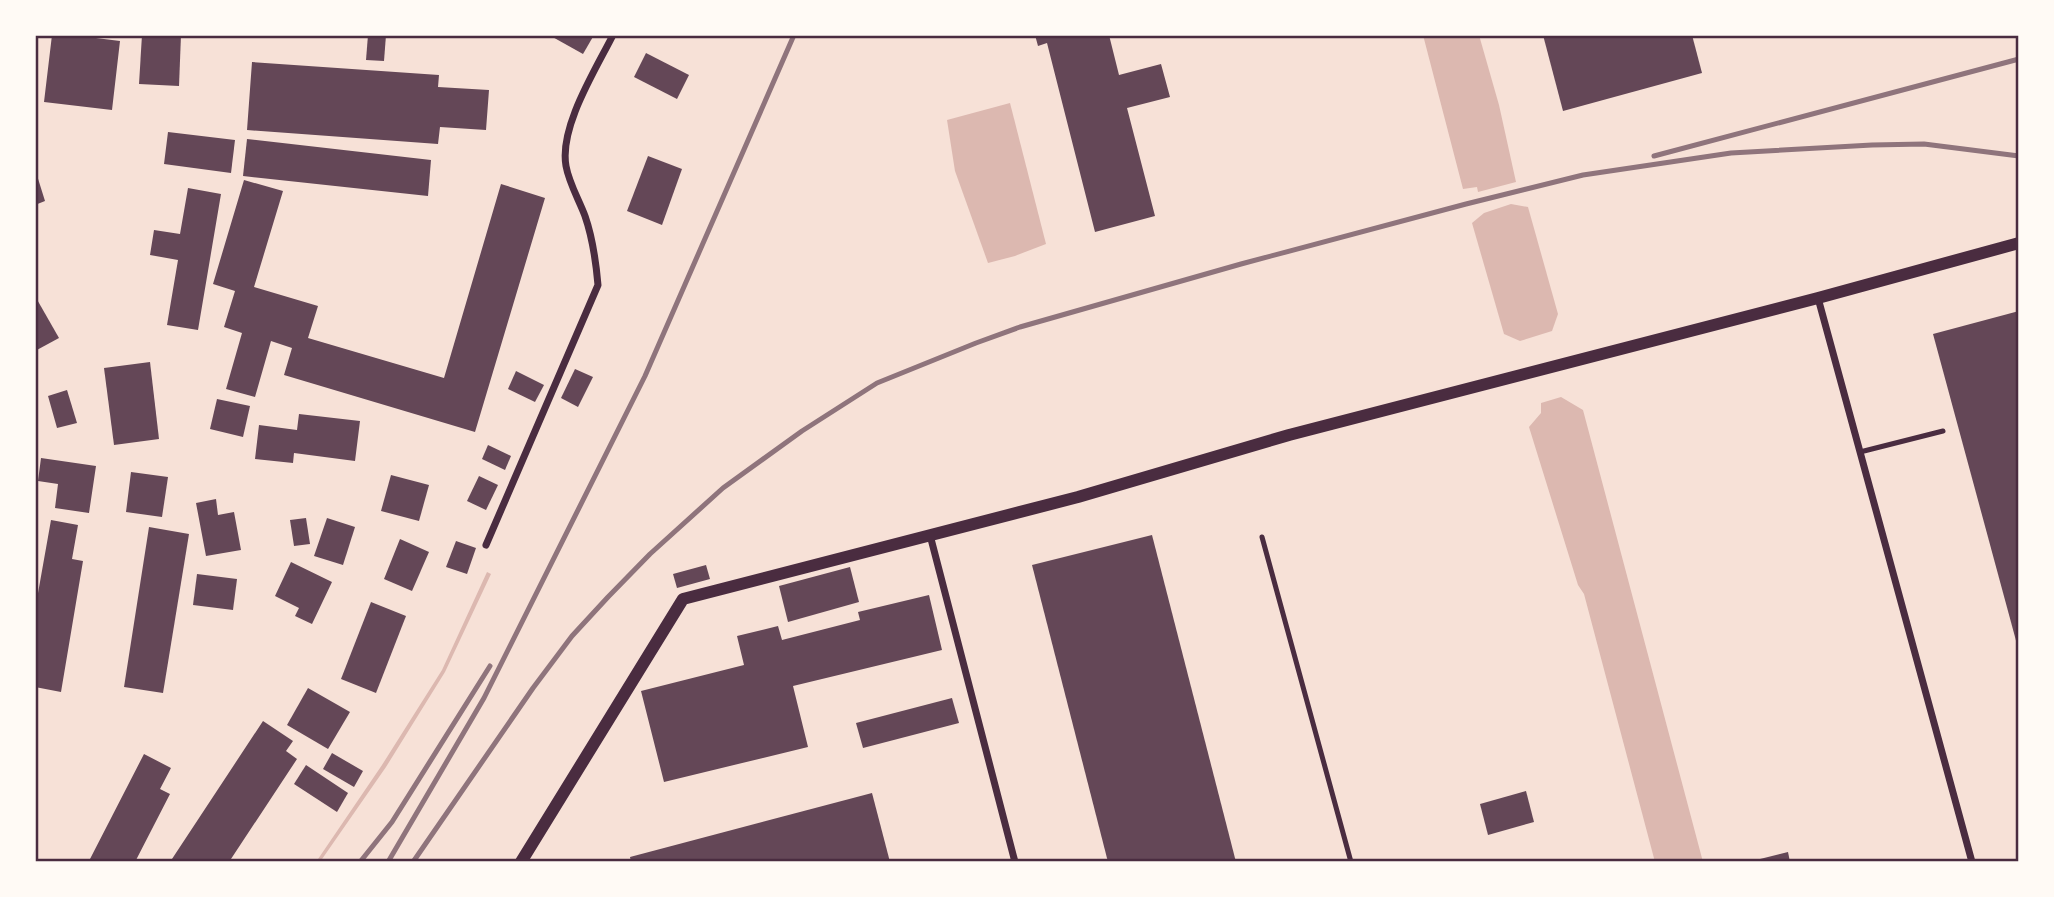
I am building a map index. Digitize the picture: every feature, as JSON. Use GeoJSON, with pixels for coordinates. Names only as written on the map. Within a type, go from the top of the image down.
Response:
{"type":"FeatureCollection","features":[{"type":"Feature","properties":{"kind":"street"},"geometry":{"type":"LineString","coordinates":[[486,545],[598,285],[596,257],[566,165],[567,140],[574,114],[613,35]]}},
{"type":"Feature","properties":{"kind":"street"},"geometry":{"type":"LineString","coordinates":[[521,862],[682,599],[1078,497],[1289,435],[2019,243]]}},
{"type":"Feature","properties":{"kind":"street"},"geometry":{"type":"LineString","coordinates":[[1818,298],[1972,862]]}},
{"type":"Feature","properties":{"kind":"street"},"geometry":{"type":"LineString","coordinates":[[930,536],[1015,862]]}},
{"type":"Feature","properties":{"kind":"lane"},"geometry":{"type":"LineString","coordinates":[[1860,452],[1943,431]]}},
{"type":"Feature","properties":{"kind":"lane"},"geometry":{"type":"LineString","coordinates":[[1262,537],[1351,862]]}},
{"type":"Feature","properties":{"kind":"shaded area"},"geometry":{"type":"Polygon","coordinates":[[[1423,35],[1479,35],[1499,105],[1516,182],[1478,192],[1477,187],[1463,189],[1423,35]]]}},
{"type":"Feature","properties":{"kind":"shaded area"},"geometry":{"type":"Polygon","coordinates":[[[1010,103],[1046,244],[988,263],[955,171],[947,120],[1010,103]]]}},
{"type":"Feature","properties":{"kind":"shaded area"},"geometry":{"type":"Polygon","coordinates":[[[1511,204],[1528,207],[1558,314],[1552,331],[1520,341],[1504,334],[1472,223],[1484,213],[1511,204]]]}},
{"type":"Feature","properties":{"kind":"shaded area"},"geometry":{"type":"Polygon","coordinates":[[[1561,397],[1583,410],[1703,862],[1655,862],[1584,594],[1578,585],[1529,427],[1541,413],[1541,403],[1561,397]]]}},
{"type":"Feature","properties":{"kind":"shaded area"},"geometry":{"type":"Polygon","coordinates":[[[487,572],[491,574],[445,672],[386,767],[320,862],[316,862],[442,670],[487,572]]]}},
{"type":"Feature","properties":{"kind":"building"},"geometry":{"type":"Polygon","coordinates":[[[52,35],[96,35],[96,38],[120,41],[112,110],[44,102],[52,35]]]}},
{"type":"Feature","properties":{"kind":"building"},"geometry":{"type":"Polygon","coordinates":[[[142,35],[181,35],[179,86],[139,84],[142,35]]]}},
{"type":"Feature","properties":{"kind":"building"},"geometry":{"type":"Polygon","coordinates":[[[368,35],[386,35],[384,61],[366,60],[368,35]]]}},
{"type":"Feature","properties":{"kind":"building"},"geometry":{"type":"Polygon","coordinates":[[[549,35],[594,35],[583,54],[549,35]]]}},
{"type":"Feature","properties":{"kind":"building"},"geometry":{"type":"Polygon","coordinates":[[[1035,35],[1109,35],[1119,75],[1161,64],[1170,97],[1127,108],[1155,216],[1095,232],[1047,43],[1038,46],[1035,35]]]}},
{"type":"Feature","properties":{"kind":"building"},"geometry":{"type":"Polygon","coordinates":[[[1543,35],[1692,35],[1702,73],[1563,111],[1543,35]]]}},
{"type":"Feature","properties":{"kind":"building"},"geometry":{"type":"Polygon","coordinates":[[[646,53],[689,75],[677,99],[634,77],[646,53]]]}},
{"type":"Feature","properties":{"kind":"building"},"geometry":{"type":"Polygon","coordinates":[[[252,62],[439,75],[438,87],[489,90],[486,130],[440,127],[438,144],[247,130],[252,62]]]}},
{"type":"Feature","properties":{"kind":"building"},"geometry":{"type":"Polygon","coordinates":[[[168,132],[235,140],[231,173],[164,164],[168,132]]]}},
{"type":"Feature","properties":{"kind":"building"},"geometry":{"type":"Polygon","coordinates":[[[247,139],[431,160],[428,196],[243,176],[247,139]]]}},
{"type":"Feature","properties":{"kind":"building"},"geometry":{"type":"Polygon","coordinates":[[[648,156],[682,169],[662,225],[627,211],[648,156]]]}},
{"type":"Feature","properties":{"kind":"building"},"geometry":{"type":"Polygon","coordinates":[[[35,169],[45,201],[35,205],[35,169]]]}},
{"type":"Feature","properties":{"kind":"building"},"geometry":{"type":"Polygon","coordinates":[[[244,180],[283,191],[254,287],[318,306],[308,338],[444,378],[501,184],[545,198],[475,432],[284,375],[292,348],[271,341],[255,397],[226,389],[242,333],[224,327],[235,291],[213,284],[244,180]]]}},
{"type":"Feature","properties":{"kind":"building"},"geometry":{"type":"Polygon","coordinates":[[[188,188],[221,194],[198,330],[167,325],[178,260],[150,255],[154,230],[180,234],[188,188]]]}},
{"type":"Feature","properties":{"kind":"building"},"geometry":{"type":"Polygon","coordinates":[[[35,296],[59,338],[35,351],[35,296]]]}},
{"type":"Feature","properties":{"kind":"building"},"geometry":{"type":"Polygon","coordinates":[[[2019,311],[2019,647],[2018,648],[1933,334],[2019,311]]]}},
{"type":"Feature","properties":{"kind":"building"},"geometry":{"type":"Polygon","coordinates":[[[150,362],[159,439],[114,445],[104,368],[150,362]]]}},
{"type":"Feature","properties":{"kind":"building"},"geometry":{"type":"Polygon","coordinates":[[[575,369],[593,377],[578,407],[561,398],[575,369]]]}},
{"type":"Feature","properties":{"kind":"building"},"geometry":{"type":"Polygon","coordinates":[[[516,371],[544,385],[535,402],[508,389],[516,371]]]}},
{"type":"Feature","properties":{"kind":"building"},"geometry":{"type":"Polygon","coordinates":[[[67,390],[77,423],[57,428],[48,396],[67,390]]]}},
{"type":"Feature","properties":{"kind":"building"},"geometry":{"type":"Polygon","coordinates":[[[217,399],[250,406],[243,437],[210,429],[217,399]]]}},
{"type":"Feature","properties":{"kind":"building"},"geometry":{"type":"Polygon","coordinates":[[[299,414],[360,421],[355,461],[294,453],[293,463],[255,459],[259,425],[297,430],[299,414]]]}},
{"type":"Feature","properties":{"kind":"building"},"geometry":{"type":"Polygon","coordinates":[[[488,445],[511,456],[505,470],[482,459],[488,445]]]}},
{"type":"Feature","properties":{"kind":"building"},"geometry":{"type":"Polygon","coordinates":[[[41,458],[96,466],[89,513],[55,508],[58,484],[38,481],[41,458]]]}},
{"type":"Feature","properties":{"kind":"building"},"geometry":{"type":"Polygon","coordinates":[[[131,472],[168,477],[162,517],[126,512],[131,472]]]}},
{"type":"Feature","properties":{"kind":"building"},"geometry":{"type":"Polygon","coordinates":[[[391,475],[429,485],[419,521],[381,511],[391,475]]]}},
{"type":"Feature","properties":{"kind":"building"},"geometry":{"type":"Polygon","coordinates":[[[479,476],[498,485],[486,510],[467,501],[479,476]]]}},
{"type":"Feature","properties":{"kind":"building"},"geometry":{"type":"Polygon","coordinates":[[[216,499],[218,515],[234,512],[241,550],[206,556],[196,503],[216,499]]]}},
{"type":"Feature","properties":{"kind":"building"},"geometry":{"type":"Polygon","coordinates":[[[306,518],[310,544],[294,546],[290,520],[306,518]]]}},
{"type":"Feature","properties":{"kind":"building"},"geometry":{"type":"Polygon","coordinates":[[[327,518],[355,527],[343,565],[314,556],[327,518]]]}},
{"type":"Feature","properties":{"kind":"building"},"geometry":{"type":"Polygon","coordinates":[[[51,520],[78,525],[72,559],[83,561],[61,692],[35,687],[35,610],[51,520]]]}},
{"type":"Feature","properties":{"kind":"building"},"geometry":{"type":"Polygon","coordinates":[[[149,527],[189,534],[163,693],[124,687],[149,527]]]}},
{"type":"Feature","properties":{"kind":"building"},"geometry":{"type":"Polygon","coordinates":[[[1152,535],[1236,862],[1108,862],[1032,565],[1152,535]]]}},
{"type":"Feature","properties":{"kind":"building"},"geometry":{"type":"Polygon","coordinates":[[[400,539],[429,552],[412,591],[384,579],[400,539]]]}},
{"type":"Feature","properties":{"kind":"building"},"geometry":{"type":"Polygon","coordinates":[[[456,541],[476,548],[467,574],[446,567],[456,541]]]}},
{"type":"Feature","properties":{"kind":"building"},"geometry":{"type":"Polygon","coordinates":[[[291,562],[332,582],[312,624],[295,616],[299,608],[275,596],[291,562]]]}},
{"type":"Feature","properties":{"kind":"building"},"geometry":{"type":"Polygon","coordinates":[[[706,565],[710,579],[677,588],[673,574],[706,565]]]}},
{"type":"Feature","properties":{"kind":"building"},"geometry":{"type":"Polygon","coordinates":[[[850,567],[859,602],[788,622],[779,586],[850,567]]]}},
{"type":"Feature","properties":{"kind":"building"},"geometry":{"type":"Polygon","coordinates":[[[197,574],[237,579],[233,610],[193,605],[197,574]]]}},
{"type":"Feature","properties":{"kind":"building"},"geometry":{"type":"Polygon","coordinates":[[[929,595],[942,650],[793,686],[808,747],[664,782],[641,691],[744,665],[737,636],[778,626],[782,640],[860,620],[858,612],[929,595]]]}},
{"type":"Feature","properties":{"kind":"building"},"geometry":{"type":"Polygon","coordinates":[[[371,602],[406,616],[376,693],[341,679],[371,602]]]}},
{"type":"Feature","properties":{"kind":"building"},"geometry":{"type":"Polygon","coordinates":[[[308,688],[350,712],[328,749],[287,725],[308,688]]]}},
{"type":"Feature","properties":{"kind":"building"},"geometry":{"type":"Polygon","coordinates":[[[952,698],[959,723],[863,748],[856,723],[952,698]]]}},
{"type":"Feature","properties":{"kind":"building"},"geometry":{"type":"Polygon","coordinates":[[[263,721],[293,741],[286,751],[297,759],[229,862],[170,862],[263,721]]]}},
{"type":"Feature","properties":{"kind":"building"},"geometry":{"type":"Polygon","coordinates":[[[332,753],[363,771],[354,787],[323,769],[332,753]]]}},
{"type":"Feature","properties":{"kind":"building"},"geometry":{"type":"Polygon","coordinates":[[[144,754],[171,768],[160,789],[170,794],[135,862],[96,862],[90,859],[144,754]]]}},
{"type":"Feature","properties":{"kind":"building"},"geometry":{"type":"Polygon","coordinates":[[[306,765],[348,793],[337,812],[294,784],[306,765]]]}},
{"type":"Feature","properties":{"kind":"building"},"geometry":{"type":"Polygon","coordinates":[[[1526,791],[1534,822],[1488,835],[1480,804],[1526,791]]]}},
{"type":"Feature","properties":{"kind":"building"},"geometry":{"type":"Polygon","coordinates":[[[872,793],[890,862],[631,862],[630,857],[872,793]]]}},
{"type":"Feature","properties":{"kind":"building"},"geometry":{"type":"Polygon","coordinates":[[[1788,852],[1790,862],[1752,862],[1752,861],[1788,852]]]}},
{"type":"Feature","properties":{"kind":"railway"},"geometry":{"type":"LineString","coordinates":[[388,862],[484,698],[645,376],[794,35]]}},
{"type":"Feature","properties":{"kind":"railway"},"geometry":{"type":"LineString","coordinates":[[1654,156],[2019,59]]}},
{"type":"Feature","properties":{"kind":"railway"},"geometry":{"type":"LineString","coordinates":[[413,862],[533,688],[572,636],[608,597],[650,554],[723,488],[802,431],[877,383],[1020,327],[1241,264],[1583,175],[1731,153],[1872,145],[1924,144],[2019,156]]}},
{"type":"Feature","properties":{"kind":"railway"},"geometry":{"type":"LineString","coordinates":[[360,862],[392,822],[490,666]]}}]}
